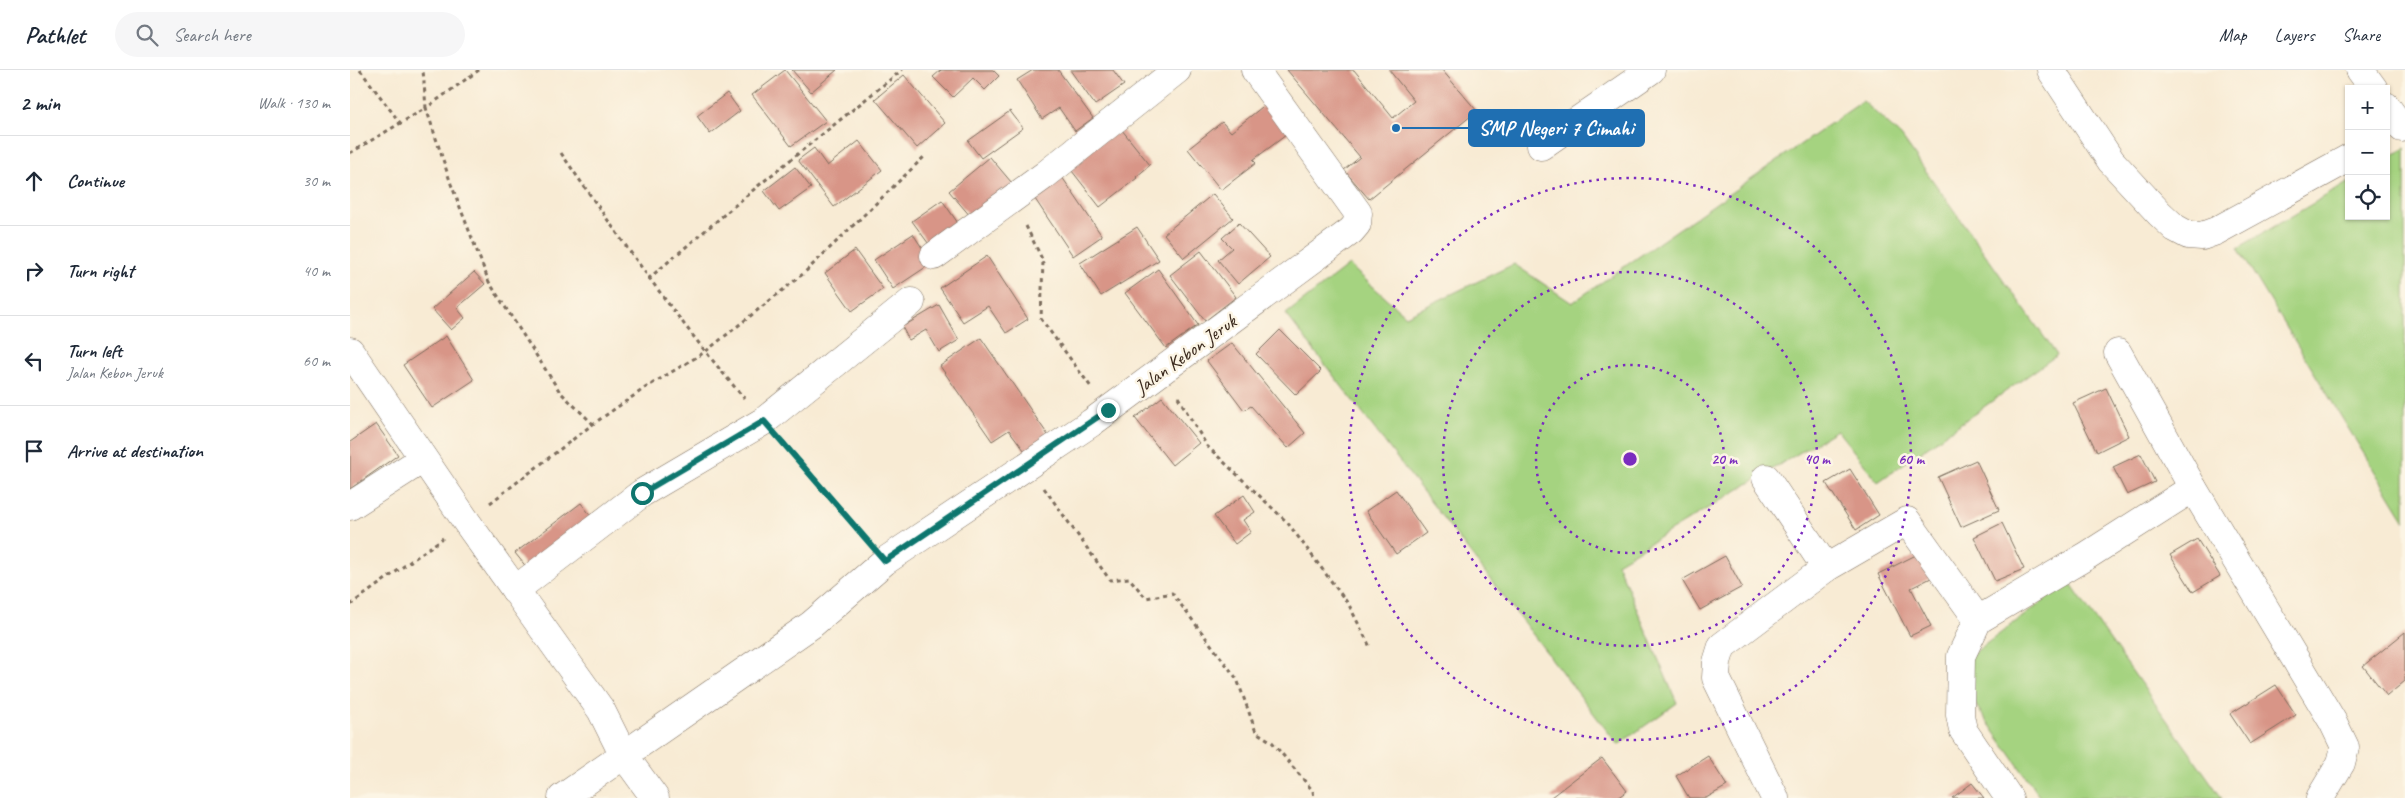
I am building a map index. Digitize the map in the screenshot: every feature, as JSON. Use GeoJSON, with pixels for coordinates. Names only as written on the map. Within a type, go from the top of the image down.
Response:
{"type":"FeatureCollection","features":[{"type":"Feature","properties":{"kind":"street"},"geometry":{"type":"LineString","coordinates":[[934,256],[1177,70]]}},
{"type":"Feature","properties":{"kind":"street","name":"Jalan Kebon Jeruk"},"geometry":{"type":"LineString","coordinates":[[562,798],[811,625],[885,561],[1108,410],[1351,231],[1357,224],[1358,213],[1255,70]]}},
{"type":"Feature","properties":{"kind":"street"},"geometry":{"type":"LineString","coordinates":[[1541,146],[1651,70]]}},
{"type":"Feature","properties":{"kind":"street"},"geometry":{"type":"LineString","coordinates":[[2051,70],[2111,162],[2164,218],[2175,228],[2188,234],[2202,236],[2216,230],[2345,160]]}},
{"type":"Feature","properties":{"kind":"street"},"geometry":{"type":"LineString","coordinates":[[2360,70],[2371,85]]}},
{"type":"Feature","properties":{"kind":"street"},"geometry":{"type":"LineString","coordinates":[[2390,114],[2398,131]]}},
{"type":"Feature","properties":{"kind":"street"},"geometry":{"type":"LineString","coordinates":[[515,590],[642,493],[764,421],[911,302]]}},
{"type":"Feature","properties":{"kind":"street"},"geometry":{"type":"LineString","coordinates":[[350,351],[466,521],[601,710],[623,754],[655,798]]}},
{"type":"Feature","properties":{"kind":"street"},"geometry":{"type":"LineString","coordinates":[[2118,353],[2193,488],[2333,722],[2345,747],[2342,764],[2320,798]]}},
{"type":"Feature","properties":{"kind":"street"},"geometry":{"type":"LineString","coordinates":[[350,506],[423,459]]}},
{"type":"Feature","properties":{"kind":"street"},"geometry":{"type":"LineString","coordinates":[[1766,478],[1826,568]]}},
{"type":"Feature","properties":{"kind":"street"},"geometry":{"type":"LineString","coordinates":[[2009,798],[1964,730],[1960,714],[1961,656],[1978,620],[2193,488]]}},
{"type":"Feature","properties":{"kind":"street"},"geometry":{"type":"LineString","coordinates":[[1775,798],[1716,678],[1717,662],[1722,646],[1826,568],[1907,521],[1978,620]]}},
{"type":"Feature","properties":{"kind":"path"},"geometry":{"type":"LineString","coordinates":[[360,70],[401,124]]}},
{"type":"Feature","properties":{"kind":"path"},"geometry":{"type":"LineString","coordinates":[[423,70],[426,108],[450,184],[489,282],[560,392],[593,424]]}},
{"type":"Feature","properties":{"kind":"path"},"geometry":{"type":"LineString","coordinates":[[350,153],[426,108],[479,70]]}},
{"type":"Feature","properties":{"kind":"path"},"geometry":{"type":"LineString","coordinates":[[648,279],[758,186],[902,70]]}},
{"type":"Feature","properties":{"kind":"path"},"geometry":{"type":"LineString","coordinates":[[561,153],[648,279],[705,352],[885,561]]}},
{"type":"Feature","properties":{"kind":"path"},"geometry":{"type":"LineString","coordinates":[[350,605],[466,521],[593,424],[645,388],[705,352],[803,274],[926,155]]}},
{"type":"Feature","properties":{"kind":"path"},"geometry":{"type":"LineString","coordinates":[[1012,198],[1043,261],[1041,319],[1108,410]]}},
{"type":"Feature","properties":{"kind":"path"},"geometry":{"type":"LineString","coordinates":[[1162,370],[1207,446],[1287,522],[1349,605],[1370,647]]}},
{"type":"Feature","properties":{"kind":"path"},"geometry":{"type":"LineString","coordinates":[[1027,466],[1110,580],[1129,578],[1146,598],[1172,593],[1238,679],[1256,732],[1272,742],[1313,791],[1314,798]]}},
{"type":"Feature","properties":{"kind":"green space"},"geometry":{"type":"Polygon","coordinates":[[[1863,101],[1901,136],[2057,355],[1878,482],[1837,430],[1617,563],[1677,703],[1618,745],[1286,314],[1349,265],[1406,316],[1514,264],[1572,303],[1863,101]]]}},
{"type":"Feature","properties":{"kind":"green space"},"geometry":{"type":"Polygon","coordinates":[[[2405,148],[2405,521],[2238,248],[2345,184],[2345,220],[2390,220],[2390,157],[2405,148]]]}},
{"type":"Feature","properties":{"kind":"green space"},"geometry":{"type":"Polygon","coordinates":[[[2069,582],[2222,798],[2041,798],[1951,670],[2069,582]]]}},
{"type":"Feature","properties":{"kind":"building"},"geometry":{"type":"Polygon","coordinates":[[[785,70],[826,121],[791,146],[752,95],[785,70]]]}},
{"type":"Feature","properties":{"kind":"building"},"geometry":{"type":"Polygon","coordinates":[[[792,70],[837,70],[811,92],[792,70]]]}},
{"type":"Feature","properties":{"kind":"building"},"geometry":{"type":"Polygon","coordinates":[[[941,70],[993,70],[999,76],[985,90],[973,78],[953,97],[933,77],[941,70]]]}},
{"type":"Feature","properties":{"kind":"building"},"geometry":{"type":"Polygon","coordinates":[[[1033,70],[1058,70],[1093,118],[1075,131],[1059,108],[1042,119],[1017,80],[1033,70]]]}},
{"type":"Feature","properties":{"kind":"building"},"geometry":{"type":"Polygon","coordinates":[[[1070,70],[1113,70],[1124,85],[1095,105],[1070,70]]]}},
{"type":"Feature","properties":{"kind":"building"},"geometry":{"type":"Polygon","coordinates":[[[1287,70],[1354,70],[1393,118],[1414,101],[1389,70],[1442,70],[1477,111],[1369,199],[1344,170],[1360,157],[1287,70]]]}},
{"type":"Feature","properties":{"kind":"building"},"geometry":{"type":"Polygon","coordinates":[[[904,75],[945,123],[917,148],[875,99],[904,75]]]}},
{"type":"Feature","properties":{"kind":"building"},"geometry":{"type":"Polygon","coordinates":[[[727,93],[740,111],[710,134],[697,116],[727,93]]]}},
{"type":"Feature","properties":{"kind":"building"},"geometry":{"type":"Polygon","coordinates":[[[1267,103],[1290,132],[1253,160],[1256,163],[1221,190],[1188,149],[1222,122],[1231,132],[1267,103]]]}},
{"type":"Feature","properties":{"kind":"building"},"geometry":{"type":"Polygon","coordinates":[[[1010,111],[1023,128],[981,158],[968,141],[1010,111]]]}},
{"type":"Feature","properties":{"kind":"building"},"geometry":{"type":"Polygon","coordinates":[[[1122,130],[1150,165],[1137,178],[1100,207],[1065,162],[1122,130]]]}},
{"type":"Feature","properties":{"kind":"building"},"geometry":{"type":"Polygon","coordinates":[[[859,141],[882,170],[834,207],[798,160],[814,148],[827,166],[859,141]]]}},
{"type":"Feature","properties":{"kind":"building"},"geometry":{"type":"Polygon","coordinates":[[[990,157],[1017,189],[976,223],[949,191],[990,157]]]}},
{"type":"Feature","properties":{"kind":"building"},"geometry":{"type":"Polygon","coordinates":[[[795,167],[811,188],[779,211],[764,191],[795,167]]]}},
{"type":"Feature","properties":{"kind":"building"},"geometry":{"type":"Polygon","coordinates":[[[1062,177],[1102,236],[1073,256],[1033,196],[1062,177]]]}},
{"type":"Feature","properties":{"kind":"building"},"geometry":{"type":"Polygon","coordinates":[[[1213,194],[1233,218],[1184,258],[1164,234],[1213,194]]]}},
{"type":"Feature","properties":{"kind":"building"},"geometry":{"type":"Polygon","coordinates":[[[942,200],[960,226],[931,247],[912,221],[942,200]]]}},
{"type":"Feature","properties":{"kind":"building"},"geometry":{"type":"Polygon","coordinates":[[[1239,223],[1270,257],[1238,284],[1218,260],[1232,248],[1222,238],[1239,223]]]}},
{"type":"Feature","properties":{"kind":"building"},"geometry":{"type":"Polygon","coordinates":[[[1137,227],[1159,260],[1101,296],[1080,263],[1137,227]]]}},
{"type":"Feature","properties":{"kind":"building"},"geometry":{"type":"Polygon","coordinates":[[[913,234],[932,263],[893,289],[874,260],[913,234]]]}},
{"type":"Feature","properties":{"kind":"building"},"geometry":{"type":"Polygon","coordinates":[[[855,250],[883,289],[852,311],[825,273],[855,250]]]}},
{"type":"Feature","properties":{"kind":"building"},"geometry":{"type":"Polygon","coordinates":[[[1201,251],[1236,297],[1205,321],[1170,275],[1201,251]]]}},
{"type":"Feature","properties":{"kind":"building"},"geometry":{"type":"Polygon","coordinates":[[[987,256],[1028,319],[1006,333],[988,306],[963,322],[940,288],[987,256]]]}},
{"type":"Feature","properties":{"kind":"building"},"geometry":{"type":"Polygon","coordinates":[[[1158,269],[1198,325],[1166,348],[1125,293],[1158,269]]]}},
{"type":"Feature","properties":{"kind":"building"},"geometry":{"type":"Polygon","coordinates":[[[474,272],[485,284],[457,308],[465,318],[451,330],[432,309],[474,272]]]}},
{"type":"Feature","properties":{"kind":"building"},"geometry":{"type":"Polygon","coordinates":[[[939,305],[959,340],[939,352],[926,330],[909,340],[902,327],[939,305]]]}},
{"type":"Feature","properties":{"kind":"building"},"geometry":{"type":"Polygon","coordinates":[[[1280,330],[1321,371],[1296,395],[1256,354],[1280,330]]]}},
{"type":"Feature","properties":{"kind":"building"},"geometry":{"type":"Polygon","coordinates":[[[446,336],[474,380],[432,408],[403,365],[446,336]]]}},
{"type":"Feature","properties":{"kind":"building"},"geometry":{"type":"Polygon","coordinates":[[[981,338],[1050,438],[1027,454],[1009,430],[992,441],[940,366],[981,338]]]}},
{"type":"Feature","properties":{"kind":"building"},"geometry":{"type":"Polygon","coordinates":[[[1232,343],[1305,433],[1288,448],[1251,406],[1244,410],[1207,361],[1232,343]]]}},
{"type":"Feature","properties":{"kind":"building"},"geometry":{"type":"Polygon","coordinates":[[[2106,388],[2129,436],[2097,452],[2073,403],[2106,388]]]}},
{"type":"Feature","properties":{"kind":"building"},"geometry":{"type":"Polygon","coordinates":[[[1162,397],[1199,443],[1172,465],[1135,418],[1162,397]]]}},
{"type":"Feature","properties":{"kind":"building"},"geometry":{"type":"Polygon","coordinates":[[[376,424],[398,455],[350,489],[350,442],[376,424]]]}},
{"type":"Feature","properties":{"kind":"building"},"geometry":{"type":"Polygon","coordinates":[[[2141,454],[2155,482],[2127,495],[2113,467],[2141,454]]]}},
{"type":"Feature","properties":{"kind":"building"},"geometry":{"type":"Polygon","coordinates":[[[1976,460],[1999,510],[1961,527],[1938,477],[1976,460]]]}},
{"type":"Feature","properties":{"kind":"building"},"geometry":{"type":"Polygon","coordinates":[[[1850,469],[1879,515],[1856,530],[1826,483],[1850,469]]]}},
{"type":"Feature","properties":{"kind":"building"},"geometry":{"type":"Polygon","coordinates":[[[1396,490],[1426,533],[1396,554],[1366,511],[1396,490]]]}},
{"type":"Feature","properties":{"kind":"building"},"geometry":{"type":"Polygon","coordinates":[[[1244,495],[1255,512],[1243,520],[1251,532],[1235,544],[1214,516],[1244,495]]]}},
{"type":"Feature","properties":{"kind":"building"},"geometry":{"type":"Polygon","coordinates":[[[581,503],[598,525],[532,574],[515,553],[581,503]]]}},
{"type":"Feature","properties":{"kind":"building"},"geometry":{"type":"Polygon","coordinates":[[[2002,523],[2024,569],[1995,581],[1974,537],[2002,523]]]}},
{"type":"Feature","properties":{"kind":"building"},"geometry":{"type":"Polygon","coordinates":[[[2197,539],[2220,576],[2193,592],[2170,555],[2197,539]]]}},
{"type":"Feature","properties":{"kind":"building"},"geometry":{"type":"Polygon","coordinates":[[[1924,551],[1937,575],[1911,588],[1931,626],[1910,636],[1878,574],[1924,551]]]}},
{"type":"Feature","properties":{"kind":"building"},"geometry":{"type":"Polygon","coordinates":[[[1725,556],[1742,587],[1700,610],[1682,580],[1725,556]]]}},
{"type":"Feature","properties":{"kind":"building"},"geometry":{"type":"Polygon","coordinates":[[[2405,632],[2405,681],[2387,696],[2363,666],[2405,632]]]}},
{"type":"Feature","properties":{"kind":"building"},"geometry":{"type":"Polygon","coordinates":[[[2276,685],[2296,715],[2250,744],[2230,714],[2276,685]]]}},
{"type":"Feature","properties":{"kind":"building"},"geometry":{"type":"Polygon","coordinates":[[[1708,756],[1727,786],[1706,798],[1689,798],[1676,776],[1708,756]]]}},
{"type":"Feature","properties":{"kind":"building"},"geometry":{"type":"Polygon","coordinates":[[[1602,758],[1627,791],[1617,798],[1551,797],[1602,758]]]}},
{"type":"Feature","properties":{"kind":"building"},"geometry":{"type":"Polygon","coordinates":[[[1972,783],[1984,798],[1952,798],[1972,783]]]}},
{"type":"Feature","properties":{"kind":"place","name":"SMP Negeri 7 Cimahi"},"geometry":{"type":"Point","coordinates":[1396,128]}},
{"type":"Feature","properties":{"kind":"route"},"geometry":{"type":"LineString","coordinates":[[642,493],[764,421],[885,561],[1108,410]]}}]}
